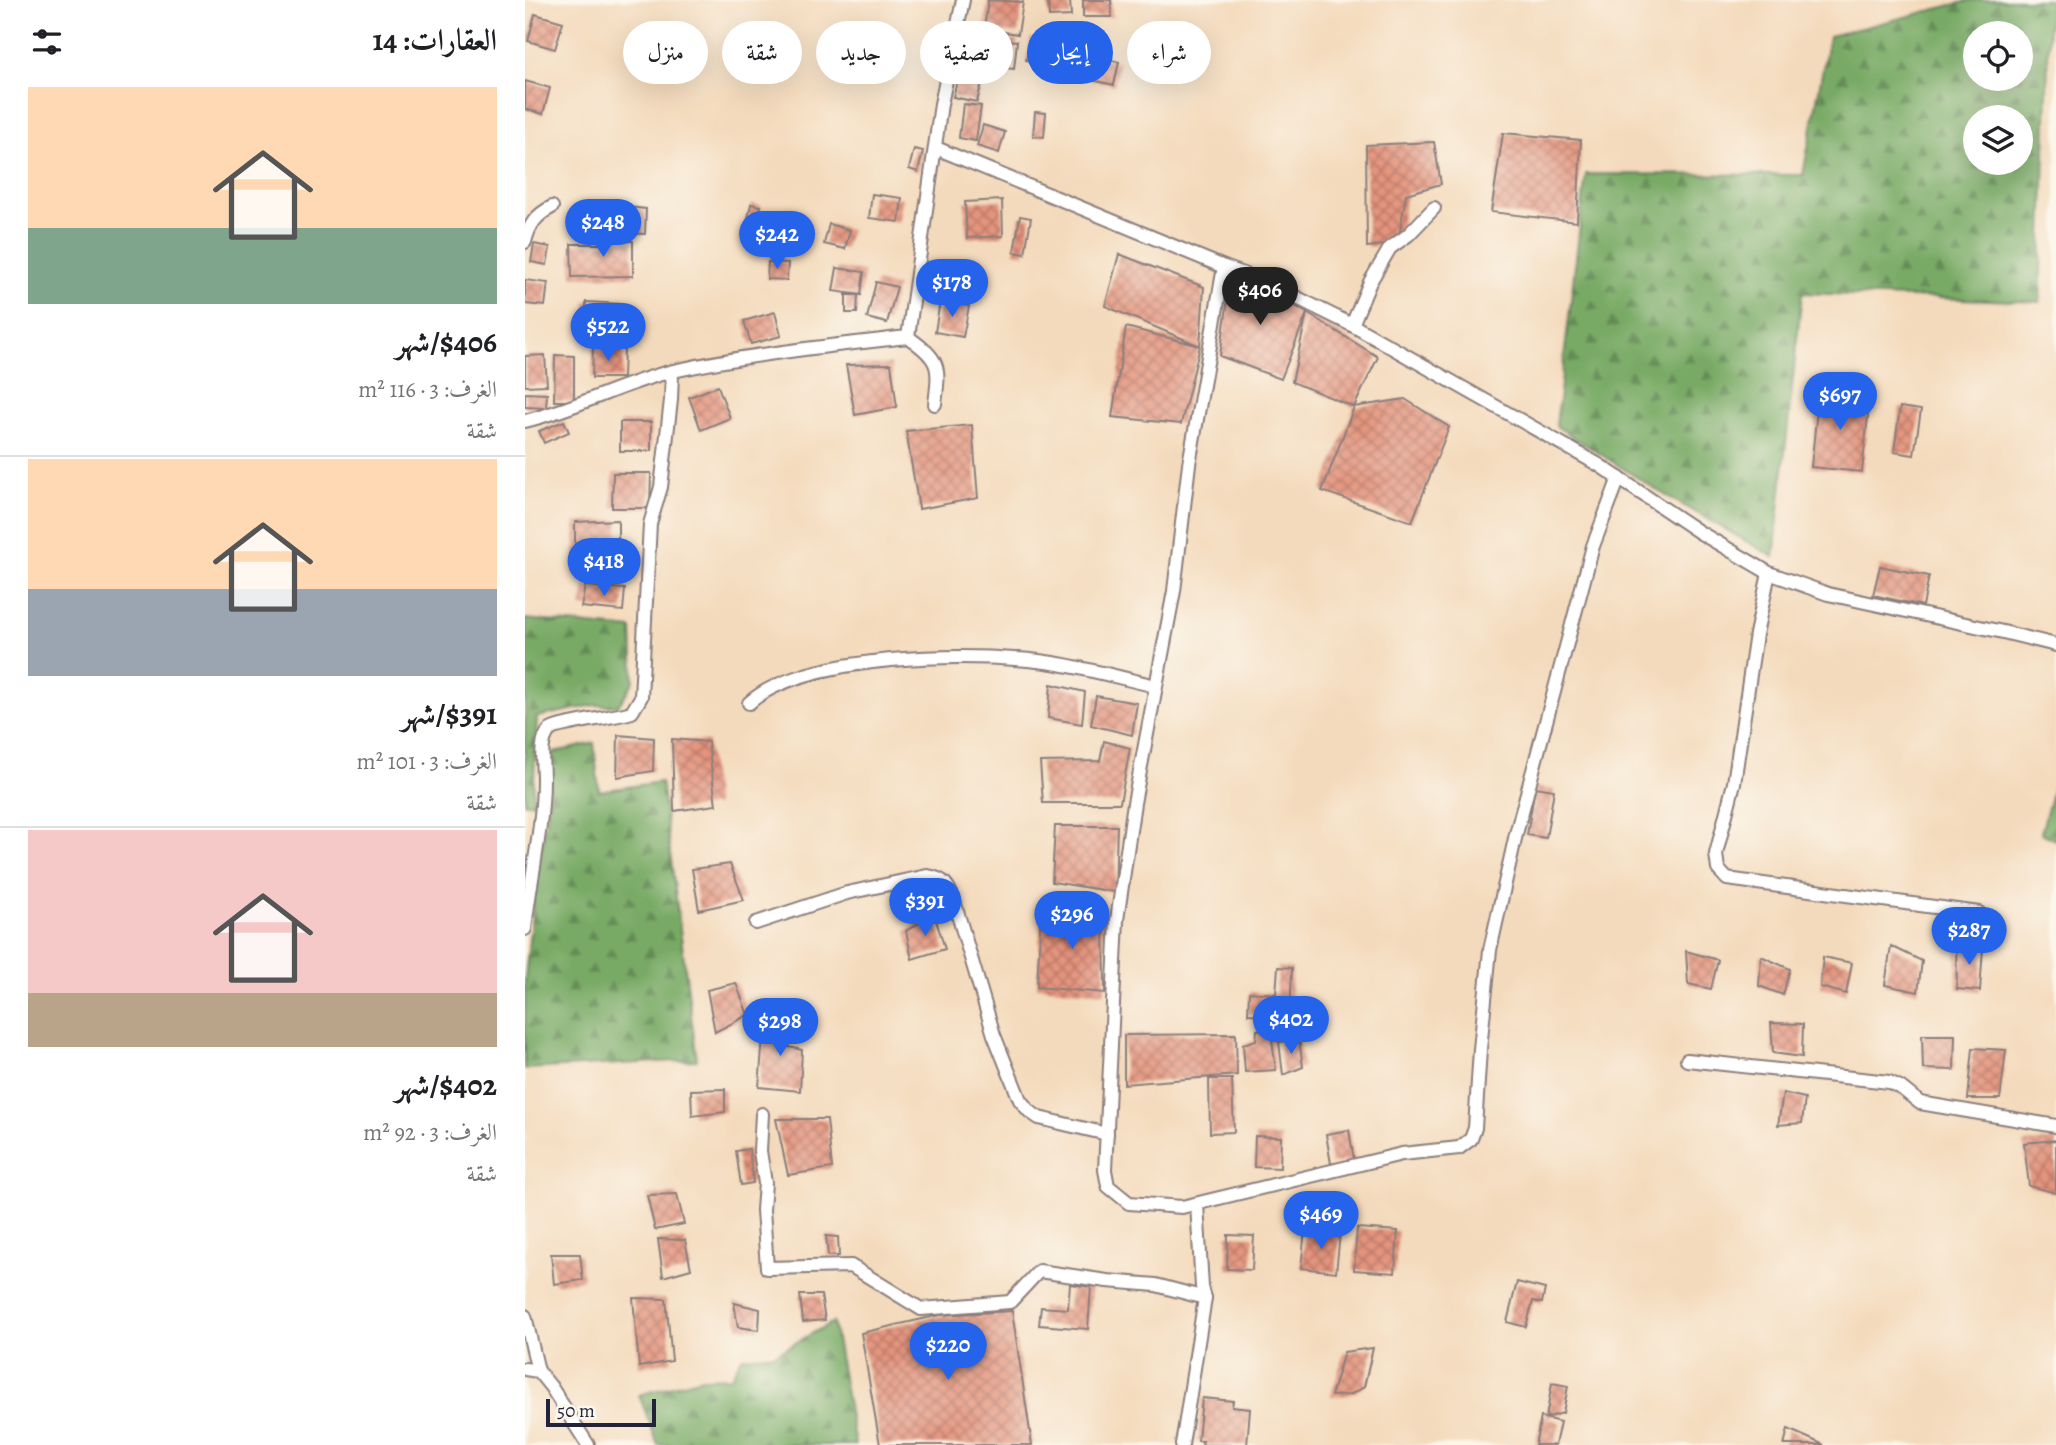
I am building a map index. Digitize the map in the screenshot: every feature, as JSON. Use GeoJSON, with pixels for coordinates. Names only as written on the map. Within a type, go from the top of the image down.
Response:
{"type":"FeatureCollection","features":[{"type":"Feature","properties":{"kind":"street"},"geometry":{"type":"LineString","coordinates":[[908,337],[941,104],[963,0]]}},
{"type":"Feature","properties":{"kind":"street"},"geometry":{"type":"LineString","coordinates":[[936,148],[1274,286],[1352,325],[1619,478],[1699,532],[1769,573],[1828,594],[2056,645]]}},
{"type":"Feature","properties":{"kind":"street"},"geometry":{"type":"LineString","coordinates":[[525,242],[529,227],[541,212],[552,207]]}},
{"type":"Feature","properties":{"kind":"street"},"geometry":{"type":"LineString","coordinates":[[1352,325],[1390,248],[1409,234],[1434,208]]}},
{"type":"Feature","properties":{"kind":"street"},"geometry":{"type":"LineString","coordinates":[[1224,267],[1189,464],[1174,591],[1134,803],[1117,920],[1105,1170],[1108,1186],[1129,1203],[1182,1207],[1402,1154],[1459,1148],[1471,1139],[1475,1128],[1490,950],[1516,834],[1593,546],[1619,478]]}},
{"type":"Feature","properties":{"kind":"street"},"geometry":{"type":"LineString","coordinates":[[525,421],[554,414],[632,383],[672,372],[761,354],[908,337],[930,353],[936,363],[938,382],[935,404]]}},
{"type":"Feature","properties":{"kind":"street"},"geometry":{"type":"LineString","coordinates":[[525,929],[543,798],[543,741],[549,730],[559,725],[613,718],[632,712],[642,697],[650,524],[661,487],[672,372]]}},
{"type":"Feature","properties":{"kind":"street"},"geometry":{"type":"LineString","coordinates":[[1769,573],[1756,634],[1734,783],[1716,855],[1718,869],[1727,879],[1979,913]]}},
{"type":"Feature","properties":{"kind":"street"},"geometry":{"type":"LineString","coordinates":[[749,703],[761,693],[787,681],[834,668],[898,659],[977,656],[1047,662],[1156,685]]}},
{"type":"Feature","properties":{"kind":"street"},"geometry":{"type":"LineString","coordinates":[[756,923],[847,893],[927,876],[940,878],[947,883],[954,901],[994,1035],[1020,1100],[1028,1111],[1039,1118],[1107,1134]]}},
{"type":"Feature","properties":{"kind":"street"},"geometry":{"type":"LineString","coordinates":[[1687,1060],[1889,1082],[1920,1103],[2056,1126]]}},
{"type":"Feature","properties":{"kind":"street"},"geometry":{"type":"LineString","coordinates":[[762,1114],[759,1151],[765,1183],[763,1210],[767,1268],[851,1266],[921,1309],[1010,1302],[1039,1270],[1107,1281],[1156,1285],[1205,1298]]}},
{"type":"Feature","properties":{"kind":"street"},"geometry":{"type":"LineString","coordinates":[[1182,1445],[1205,1298],[1202,1287],[1198,1204]]}},
{"type":"Feature","properties":{"kind":"street"},"geometry":{"type":"LineString","coordinates":[[525,1316],[538,1371],[588,1445]]}},
{"type":"Feature","properties":{"kind":"street"},"geometry":{"type":"LineString","coordinates":[[525,1369],[538,1371]]}},
{"type":"Feature","properties":{"kind":"green space"},"geometry":{"type":"Polygon","coordinates":[[[1972,0],[2050,0],[2040,302],[1802,293],[1774,557],[1660,492],[1556,426],[1586,174],[1803,175],[1829,36],[1972,0]]]}},
{"type":"Feature","properties":{"kind":"green space"},"geometry":{"type":"Polygon","coordinates":[[[525,619],[632,629],[634,681],[618,706],[595,705],[537,717],[533,803],[525,803],[525,619]]]}},
{"type":"Feature","properties":{"kind":"green space"},"geometry":{"type":"Polygon","coordinates":[[[594,743],[599,791],[661,782],[697,1060],[525,1069],[525,979],[534,895],[549,801],[549,754],[594,743]]]}},
{"type":"Feature","properties":{"kind":"green space"},"geometry":{"type":"Polygon","coordinates":[[[2056,778],[2056,840],[2041,833],[2056,778]]]}},
{"type":"Feature","properties":{"kind":"green space"},"geometry":{"type":"Polygon","coordinates":[[[833,1322],[855,1445],[658,1445],[639,1395],[702,1378],[731,1377],[742,1357],[775,1354],[833,1322]]]}},
{"type":"Feature","properties":{"kind":"building"},"geometry":{"type":"Polygon","coordinates":[[[988,0],[1023,2],[1018,34],[1013,33],[1013,21],[985,21],[988,0]]]}},
{"type":"Feature","properties":{"kind":"building"},"geometry":{"type":"Polygon","coordinates":[[[1048,0],[1070,0],[1071,16],[1049,17],[1048,0]]]}},
{"type":"Feature","properties":{"kind":"building"},"geometry":{"type":"Polygon","coordinates":[[[1083,0],[1111,0],[1112,17],[1083,17],[1083,0]]]}},
{"type":"Feature","properties":{"kind":"building"},"geometry":{"type":"Polygon","coordinates":[[[535,14],[563,22],[555,49],[528,41],[535,14]]]}},
{"type":"Feature","properties":{"kind":"building"},"geometry":{"type":"Polygon","coordinates":[[[1013,41],[1017,41],[1013,69],[1013,41]]]}},
{"type":"Feature","properties":{"kind":"building"},"geometry":{"type":"Polygon","coordinates":[[[1113,60],[1119,62],[1114,85],[1110,84],[1113,84],[1113,60]]]}},
{"type":"Feature","properties":{"kind":"building"},"geometry":{"type":"Polygon","coordinates":[[[525,81],[550,88],[543,114],[525,109],[525,81]]]}},
{"type":"Feature","properties":{"kind":"building"},"geometry":{"type":"Polygon","coordinates":[[[956,84],[982,84],[977,102],[953,97],[956,84]]]}},
{"type":"Feature","properties":{"kind":"building"},"geometry":{"type":"Polygon","coordinates":[[[963,104],[981,106],[976,141],[959,138],[963,104]]]}},
{"type":"Feature","properties":{"kind":"building"},"geometry":{"type":"Polygon","coordinates":[[[1035,112],[1046,113],[1044,137],[1033,136],[1035,112]]]}},
{"type":"Feature","properties":{"kind":"building"},"geometry":{"type":"Polygon","coordinates":[[[983,125],[1005,132],[999,153],[977,146],[983,125]]]}},
{"type":"Feature","properties":{"kind":"building"},"geometry":{"type":"Polygon","coordinates":[[[1503,133],[1581,140],[1577,222],[1491,212],[1503,133]]]}},
{"type":"Feature","properties":{"kind":"building"},"geometry":{"type":"Polygon","coordinates":[[[1434,142],[1441,184],[1406,194],[1398,243],[1367,247],[1366,145],[1434,142]]]}},
{"type":"Feature","properties":{"kind":"building"},"geometry":{"type":"Polygon","coordinates":[[[914,149],[923,151],[918,172],[909,169],[914,149]]]}},
{"type":"Feature","properties":{"kind":"building"},"geometry":{"type":"Polygon","coordinates":[[[872,194],[902,198],[899,222],[869,218],[872,194]]]}},
{"type":"Feature","properties":{"kind":"building"},"geometry":{"type":"Polygon","coordinates":[[[1002,200],[1003,236],[967,238],[965,202],[1002,200]]]}},
{"type":"Feature","properties":{"kind":"building"},"geometry":{"type":"Polygon","coordinates":[[[751,204],[761,206],[758,220],[748,218],[751,204]]]}},
{"type":"Feature","properties":{"kind":"building"},"geometry":{"type":"Polygon","coordinates":[[[628,207],[646,209],[645,234],[627,233],[628,207]]]}},
{"type":"Feature","properties":{"kind":"building"},"geometry":{"type":"Polygon","coordinates":[[[775,212],[801,217],[795,245],[770,240],[775,212]]]}},
{"type":"Feature","properties":{"kind":"building"},"geometry":{"type":"Polygon","coordinates":[[[1020,216],[1031,218],[1025,254],[1014,252],[1020,216]]]}},
{"type":"Feature","properties":{"kind":"building"},"geometry":{"type":"Polygon","coordinates":[[[829,224],[850,230],[845,249],[824,244],[829,224]]]}},
{"type":"Feature","properties":{"kind":"building"},"geometry":{"type":"Polygon","coordinates":[[[605,241],[633,241],[633,276],[572,277],[571,244],[605,244],[605,241]]]}},
{"type":"Feature","properties":{"kind":"building"},"geometry":{"type":"Polygon","coordinates":[[[534,244],[550,247],[547,265],[531,262],[534,244]]]}},
{"type":"Feature","properties":{"kind":"building"},"geometry":{"type":"Polygon","coordinates":[[[1119,254],[1204,287],[1200,346],[1105,306],[1119,254]]]}},
{"type":"Feature","properties":{"kind":"building"},"geometry":{"type":"Polygon","coordinates":[[[768,262],[788,263],[787,280],[767,279],[768,262]]]}},
{"type":"Feature","properties":{"kind":"building"},"geometry":{"type":"Polygon","coordinates":[[[837,268],[864,272],[861,295],[833,291],[837,268]]]}},
{"type":"Feature","properties":{"kind":"building"},"geometry":{"type":"Polygon","coordinates":[[[1232,270],[1307,313],[1281,379],[1220,356],[1232,270]]]}},
{"type":"Feature","properties":{"kind":"building"},"geometry":{"type":"Polygon","coordinates":[[[525,280],[548,283],[545,306],[525,304],[525,280]]]}},
{"type":"Feature","properties":{"kind":"building"},"geometry":{"type":"Polygon","coordinates":[[[876,282],[897,287],[887,323],[867,318],[876,282]]]}},
{"type":"Feature","properties":{"kind":"building"},"geometry":{"type":"Polygon","coordinates":[[[846,295],[858,295],[857,313],[846,313],[846,295]]]}},
{"type":"Feature","properties":{"kind":"building"},"geometry":{"type":"Polygon","coordinates":[[[940,301],[969,306],[963,337],[935,332],[940,301]]]}},
{"type":"Feature","properties":{"kind":"building"},"geometry":{"type":"Polygon","coordinates":[[[586,302],[622,304],[620,340],[584,338],[586,302]]]}},
{"type":"Feature","properties":{"kind":"building"},"geometry":{"type":"Polygon","coordinates":[[[775,312],[781,336],[751,344],[744,321],[775,312]]]}},
{"type":"Feature","properties":{"kind":"building"},"geometry":{"type":"Polygon","coordinates":[[[1307,313],[1378,357],[1354,407],[1292,382],[1307,313]]]}},
{"type":"Feature","properties":{"kind":"building"},"geometry":{"type":"Polygon","coordinates":[[[1126,327],[1200,346],[1181,424],[1112,417],[1126,327]]]}},
{"type":"Feature","properties":{"kind":"building"},"geometry":{"type":"Polygon","coordinates":[[[593,347],[624,348],[623,378],[592,378],[593,347]]]}},
{"type":"Feature","properties":{"kind":"building"},"geometry":{"type":"Polygon","coordinates":[[[545,355],[547,385],[525,386],[525,356],[545,355]]]}},
{"type":"Feature","properties":{"kind":"building"},"geometry":{"type":"Polygon","coordinates":[[[555,355],[574,356],[574,401],[554,401],[555,355]]]}},
{"type":"Feature","properties":{"kind":"building"},"geometry":{"type":"Polygon","coordinates":[[[891,364],[897,407],[855,415],[846,365],[891,364]]]}},
{"type":"Feature","properties":{"kind":"building"},"geometry":{"type":"Polygon","coordinates":[[[718,386],[730,418],[701,430],[689,397],[718,386]]]}},
{"type":"Feature","properties":{"kind":"building"},"geometry":{"type":"Polygon","coordinates":[[[1819,391],[1870,397],[1862,472],[1811,467],[1819,391]]]}},
{"type":"Feature","properties":{"kind":"building"},"geometry":{"type":"Polygon","coordinates":[[[525,393],[547,394],[546,408],[525,407],[525,393]]]}},
{"type":"Feature","properties":{"kind":"building"},"geometry":{"type":"Polygon","coordinates":[[[1405,399],[1449,427],[1412,522],[1322,491],[1354,407],[1405,399]]]}},
{"type":"Feature","properties":{"kind":"building"},"geometry":{"type":"Polygon","coordinates":[[[1900,407],[1921,410],[1914,455],[1894,452],[1900,407]]]}},
{"type":"Feature","properties":{"kind":"building"},"geometry":{"type":"Polygon","coordinates":[[[564,421],[569,432],[544,443],[539,431],[564,421]]]}},
{"type":"Feature","properties":{"kind":"building"},"geometry":{"type":"Polygon","coordinates":[[[620,422],[651,422],[651,451],[620,451],[620,422]]]}},
{"type":"Feature","properties":{"kind":"building"},"geometry":{"type":"Polygon","coordinates":[[[972,425],[978,498],[919,509],[906,431],[972,425]]]}},
{"type":"Feature","properties":{"kind":"building"},"geometry":{"type":"Polygon","coordinates":[[[613,473],[651,473],[650,508],[612,508],[613,473]]]}},
{"type":"Feature","properties":{"kind":"building"},"geometry":{"type":"Polygon","coordinates":[[[618,520],[618,574],[575,573],[575,522],[618,520]]]}},
{"type":"Feature","properties":{"kind":"building"},"geometry":{"type":"Polygon","coordinates":[[[1880,566],[1929,576],[1923,606],[1873,595],[1880,566]]]}},
{"type":"Feature","properties":{"kind":"building"},"geometry":{"type":"Polygon","coordinates":[[[585,586],[625,589],[623,611],[581,607],[585,586]]]}},
{"type":"Feature","properties":{"kind":"building"},"geometry":{"type":"Polygon","coordinates":[[[1051,684],[1085,692],[1082,724],[1048,718],[1051,684]]]}},
{"type":"Feature","properties":{"kind":"building"},"geometry":{"type":"Polygon","coordinates":[[[1096,696],[1137,703],[1132,735],[1091,725],[1096,696]]]}},
{"type":"Feature","properties":{"kind":"building"},"geometry":{"type":"Polygon","coordinates":[[[618,735],[654,738],[653,771],[617,777],[618,735]]]}},
{"type":"Feature","properties":{"kind":"building"},"geometry":{"type":"Polygon","coordinates":[[[672,739],[708,742],[716,805],[674,811],[672,739]]]}},
{"type":"Feature","properties":{"kind":"building"},"geometry":{"type":"Polygon","coordinates":[[[1104,741],[1130,748],[1120,803],[1043,803],[1040,762],[1100,761],[1104,741]]]}},
{"type":"Feature","properties":{"kind":"building"},"geometry":{"type":"Polygon","coordinates":[[[1535,787],[1554,790],[1546,838],[1527,835],[1535,787]]]}},
{"type":"Feature","properties":{"kind":"building"},"geometry":{"type":"Polygon","coordinates":[[[1055,826],[1117,826],[1115,892],[1052,882],[1055,826]]]}},
{"type":"Feature","properties":{"kind":"building"},"geometry":{"type":"Polygon","coordinates":[[[730,864],[744,900],[699,910],[692,869],[730,864]]]}},
{"type":"Feature","properties":{"kind":"building"},"geometry":{"type":"Polygon","coordinates":[[[1041,911],[1104,912],[1105,993],[1037,987],[1041,911]]]}},
{"type":"Feature","properties":{"kind":"building"},"geometry":{"type":"Polygon","coordinates":[[[934,914],[945,949],[912,959],[906,931],[934,914]]]}},
{"type":"Feature","properties":{"kind":"building"},"geometry":{"type":"Polygon","coordinates":[[[1956,942],[1983,948],[1980,991],[1957,989],[1956,942]]]}},
{"type":"Feature","properties":{"kind":"building"},"geometry":{"type":"Polygon","coordinates":[[[1891,946],[1922,961],[1918,992],[1885,985],[1891,946]]]}},
{"type":"Feature","properties":{"kind":"building"},"geometry":{"type":"Polygon","coordinates":[[[1686,951],[1718,960],[1711,989],[1688,984],[1686,951]]]}},
{"type":"Feature","properties":{"kind":"building"},"geometry":{"type":"Polygon","coordinates":[[[1761,956],[1790,969],[1783,995],[1759,986],[1761,956]]]}},
{"type":"Feature","properties":{"kind":"building"},"geometry":{"type":"Polygon","coordinates":[[[1823,957],[1852,963],[1846,994],[1820,987],[1823,957]]]}},
{"type":"Feature","properties":{"kind":"building"},"geometry":{"type":"Polygon","coordinates":[[[1278,967],[1292,968],[1290,1016],[1248,1014],[1249,992],[1276,994],[1278,967]]]}},
{"type":"Feature","properties":{"kind":"building"},"geometry":{"type":"Polygon","coordinates":[[[736,983],[748,1015],[715,1032],[707,990],[736,983]]]}},
{"type":"Feature","properties":{"kind":"building"},"geometry":{"type":"Polygon","coordinates":[[[791,1017],[789,1047],[802,1050],[800,1091],[759,1087],[764,1023],[791,1017]]]}},
{"type":"Feature","properties":{"kind":"building"},"geometry":{"type":"Polygon","coordinates":[[[1771,1023],[1803,1024],[1802,1057],[1773,1053],[1771,1023]]]}},
{"type":"Feature","properties":{"kind":"building"},"geometry":{"type":"Polygon","coordinates":[[[1290,1027],[1289,1039],[1272,1040],[1276,1070],[1245,1072],[1243,1044],[1256,1040],[1257,1030],[1290,1027]]]}},
{"type":"Feature","properties":{"kind":"building"},"geometry":{"type":"Polygon","coordinates":[[[1236,1034],[1237,1075],[1124,1084],[1124,1035],[1236,1034]]]}},
{"type":"Feature","properties":{"kind":"building"},"geometry":{"type":"Polygon","coordinates":[[[1922,1035],[1955,1035],[1954,1070],[1923,1069],[1922,1035]]]}},
{"type":"Feature","properties":{"kind":"building"},"geometry":{"type":"Polygon","coordinates":[[[1299,1039],[1303,1067],[1283,1075],[1279,1042],[1299,1039]]]}},
{"type":"Feature","properties":{"kind":"building"},"geometry":{"type":"Polygon","coordinates":[[[1973,1048],[2006,1050],[2000,1099],[1968,1099],[1973,1048]]]}},
{"type":"Feature","properties":{"kind":"building"},"geometry":{"type":"Polygon","coordinates":[[[1209,1079],[1232,1079],[1234,1132],[1210,1133],[1209,1079]]]}},
{"type":"Feature","properties":{"kind":"building"},"geometry":{"type":"Polygon","coordinates":[[[725,1089],[725,1112],[692,1116],[691,1090],[725,1089]]]}},
{"type":"Feature","properties":{"kind":"building"},"geometry":{"type":"Polygon","coordinates":[[[1783,1093],[1805,1098],[1802,1123],[1778,1125],[1783,1093]]]}},
{"type":"Feature","properties":{"kind":"building"},"geometry":{"type":"Polygon","coordinates":[[[776,1119],[827,1119],[832,1168],[788,1175],[776,1119]]]}},
{"type":"Feature","properties":{"kind":"building"},"geometry":{"type":"Polygon","coordinates":[[[1349,1130],[1354,1160],[1331,1164],[1326,1134],[1349,1130]]]}},
{"type":"Feature","properties":{"kind":"building"},"geometry":{"type":"Polygon","coordinates":[[[1255,1136],[1281,1137],[1280,1168],[1254,1167],[1255,1136]]]}},
{"type":"Feature","properties":{"kind":"building"},"geometry":{"type":"Polygon","coordinates":[[[2056,1140],[2056,1193],[2029,1186],[2024,1143],[2056,1140]]]}},
{"type":"Feature","properties":{"kind":"building"},"geometry":{"type":"Polygon","coordinates":[[[749,1149],[753,1183],[741,1185],[736,1151],[749,1149]]]}},
{"type":"Feature","properties":{"kind":"building"},"geometry":{"type":"Polygon","coordinates":[[[677,1194],[684,1224],[655,1230],[647,1195],[677,1194]]]}},
{"type":"Feature","properties":{"kind":"building"},"geometry":{"type":"Polygon","coordinates":[[[1357,1228],[1398,1231],[1395,1273],[1354,1270],[1357,1228]]]}},
{"type":"Feature","properties":{"kind":"building"},"geometry":{"type":"Polygon","coordinates":[[[1305,1230],[1340,1234],[1336,1272],[1301,1268],[1305,1230]]]}},
{"type":"Feature","properties":{"kind":"building"},"geometry":{"type":"Polygon","coordinates":[[[1228,1235],[1254,1236],[1252,1270],[1227,1269],[1228,1235]]]}},
{"type":"Feature","properties":{"kind":"building"},"geometry":{"type":"Polygon","coordinates":[[[826,1236],[838,1237],[839,1256],[828,1256],[826,1236]]]}},
{"type":"Feature","properties":{"kind":"building"},"geometry":{"type":"Polygon","coordinates":[[[658,1239],[685,1240],[691,1269],[663,1277],[658,1239]]]}},
{"type":"Feature","properties":{"kind":"building"},"geometry":{"type":"Polygon","coordinates":[[[551,1254],[580,1254],[583,1280],[554,1284],[551,1254]]]}},
{"type":"Feature","properties":{"kind":"building"},"geometry":{"type":"Polygon","coordinates":[[[1517,1282],[1545,1289],[1542,1303],[1533,1301],[1526,1327],[1507,1322],[1517,1282]]]}},
{"type":"Feature","properties":{"kind":"building"},"geometry":{"type":"Polygon","coordinates":[[[1070,1284],[1091,1287],[1088,1329],[1039,1325],[1041,1307],[1068,1309],[1070,1284]]]}},
{"type":"Feature","properties":{"kind":"building"},"geometry":{"type":"Polygon","coordinates":[[[800,1295],[821,1295],[825,1320],[803,1322],[800,1295]]]}},
{"type":"Feature","properties":{"kind":"building"},"geometry":{"type":"Polygon","coordinates":[[[633,1298],[666,1299],[672,1361],[639,1367],[633,1298]]]}},
{"type":"Feature","properties":{"kind":"building"},"geometry":{"type":"Polygon","coordinates":[[[734,1303],[760,1309],[759,1330],[738,1327],[734,1303]]]}},
{"type":"Feature","properties":{"kind":"building"},"geometry":{"type":"Polygon","coordinates":[[[1012,1311],[1032,1445],[880,1445],[861,1333],[940,1315],[1012,1311]]]}},
{"type":"Feature","properties":{"kind":"building"},"geometry":{"type":"Polygon","coordinates":[[[1373,1348],[1364,1387],[1350,1395],[1331,1396],[1344,1352],[1373,1348]]]}},
{"type":"Feature","properties":{"kind":"building"},"geometry":{"type":"Polygon","coordinates":[[[1552,1383],[1568,1386],[1563,1413],[1546,1418],[1552,1383]]]}},
{"type":"Feature","properties":{"kind":"building"},"geometry":{"type":"Polygon","coordinates":[[[1202,1398],[1233,1401],[1232,1407],[1250,1409],[1247,1445],[1202,1445],[1203,1441],[1198,1441],[1202,1398]]]}},
{"type":"Feature","properties":{"kind":"building"},"geometry":{"type":"Polygon","coordinates":[[[1541,1417],[1560,1422],[1555,1445],[1535,1445],[1541,1417]]]}},
{"type":"Feature","properties":{"kind":"building"},"geometry":{"type":"Polygon","coordinates":[[[1788,1429],[1824,1445],[1784,1445],[1788,1429]]]}}]}
